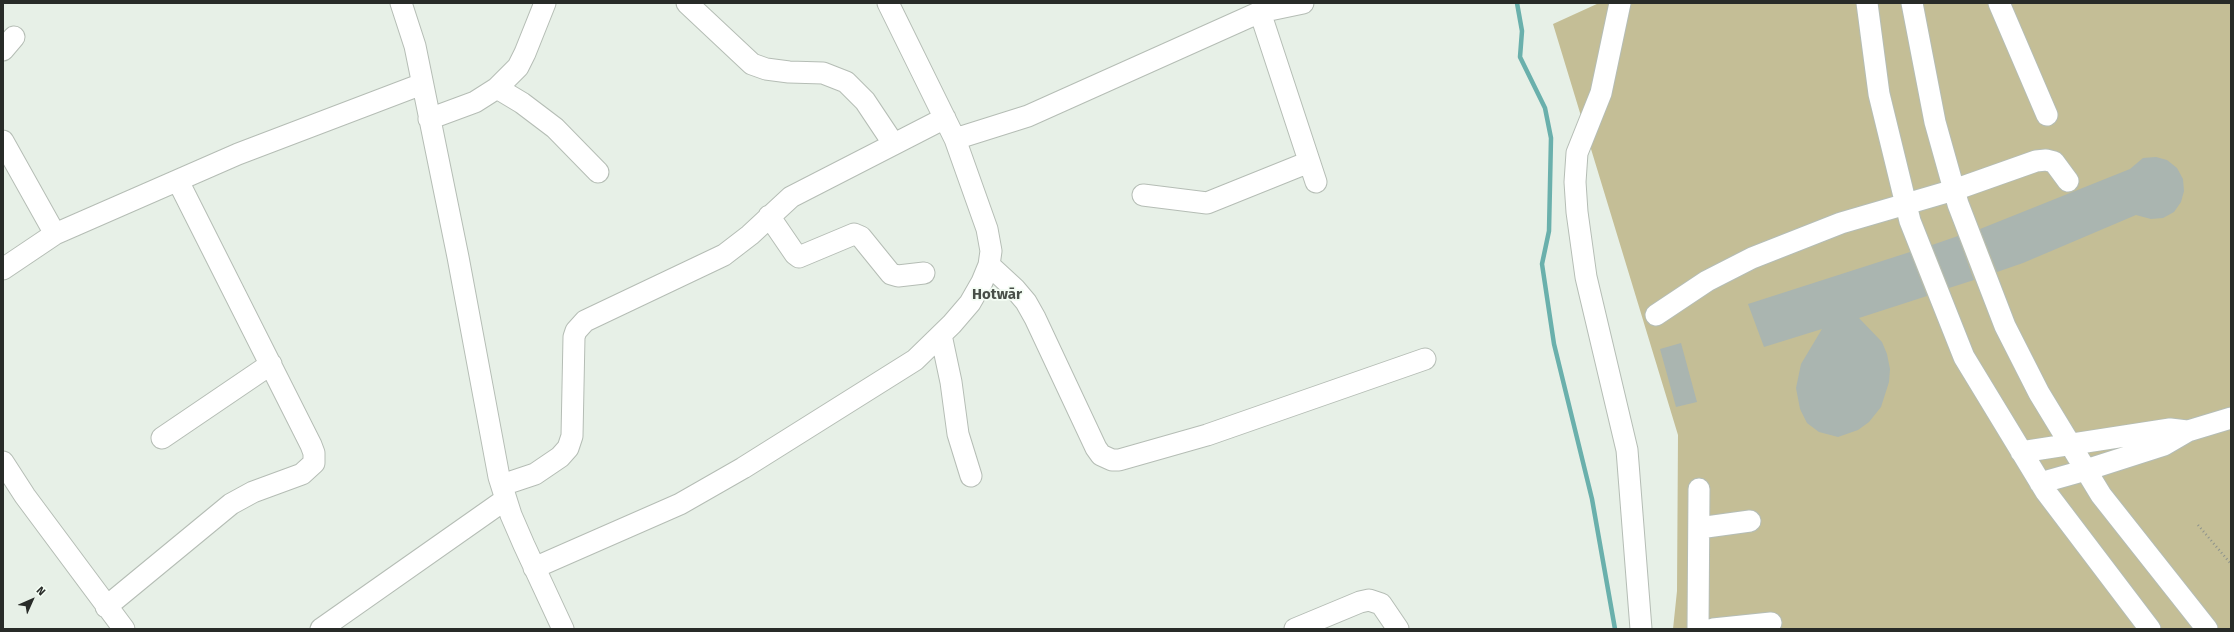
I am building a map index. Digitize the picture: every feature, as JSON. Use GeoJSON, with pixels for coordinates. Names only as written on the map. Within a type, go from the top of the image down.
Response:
{"type":"FeatureCollection","features":[{"type":"Feature","properties":{"kind":"street"},"geometry":{"type":"LineString","coordinates":[[401,3],[414,46],[504,492],[534,568],[563,629]]}},
{"type":"Feature","properties":{"kind":"street"},"geometry":{"type":"LineString","coordinates":[[429,119],[475,102],[497,88],[518,67],[545,3]]}},
{"type":"Feature","properties":{"kind":"street"},"geometry":{"type":"LineString","coordinates":[[687,3],[752,64],[766,69],[789,72],[823,73],[846,82],[865,102],[893,143]]}},
{"type":"Feature","properties":{"kind":"street"},"geometry":{"type":"LineString","coordinates":[[534,568],[680,504],[705,489],[915,360],[941,335],[970,303],[982,282],[989,265],[990,251],[987,229],[955,139],[888,3]]}},
{"type":"Feature","properties":{"kind":"street"},"geometry":{"type":"LineString","coordinates":[[1620,3],[1601,93],[1577,153],[1575,182],[1577,212],[1586,277],[1628,450],[1641,629]]}},
{"type":"Feature","properties":{"kind":"street"},"geometry":{"type":"LineString","coordinates":[[1867,3],[1879,94],[1910,221],[1964,357],[2040,483],[2150,629]]}},
{"type":"Feature","properties":{"kind":"street"},"geometry":{"type":"LineString","coordinates":[[1912,3],[1935,122],[1954,190],[2005,326],[2039,393],[2101,495],[2207,629]]}},
{"type":"Feature","properties":{"kind":"street"},"geometry":{"type":"LineString","coordinates":[[1999,3],[2047,115]]}},
{"type":"Feature","properties":{"kind":"street"},"geometry":{"type":"LineString","coordinates":[[955,139],[1028,116],[1260,12],[1289,5]]}},
{"type":"Feature","properties":{"kind":"street"},"geometry":{"type":"LineString","coordinates":[[1260,12],[1316,182]]}},
{"type":"Feature","properties":{"kind":"street"},"geometry":{"type":"LineString","coordinates":[[3,269],[55,234],[238,154],[422,84]]}},
{"type":"Feature","properties":{"kind":"street"},"geometry":{"type":"LineString","coordinates":[[497,88],[522,103],[555,128],[598,172]]}},
{"type":"Feature","properties":{"kind":"street"},"geometry":{"type":"LineString","coordinates":[[321,629],[504,492],[560,457],[568,448],[572,436],[574,337],[580,325],[585,321],[724,255],[750,235],[790,197],[893,143],[945,118]]}},
{"type":"Feature","properties":{"kind":"street"},"geometry":{"type":"LineString","coordinates":[[3,141],[55,234]]}},
{"type":"Feature","properties":{"kind":"street"},"geometry":{"type":"LineString","coordinates":[[1656,315],[1707,281],[1752,258],[1841,223],[1954,190],[2036,161],[2046,160],[2054,162],[2068,181]]}},
{"type":"Feature","properties":{"kind":"street"},"geometry":{"type":"LineString","coordinates":[[1143,195],[1207,203],[1309,162]]}},
{"type":"Feature","properties":{"kind":"street"},"geometry":{"type":"LineString","coordinates":[[106,607],[231,504],[253,492],[302,474],[312,467],[314,463],[314,453],[271,364],[178,181]]}},
{"type":"Feature","properties":{"kind":"street"},"geometry":{"type":"LineString","coordinates":[[769,216],[795,254],[799,257],[854,234],[861,237],[891,274],[898,276],[924,273]]}},
{"type":"Feature","properties":{"kind":"street"},"geometry":{"type":"LineString","coordinates":[[989,265],[1015,288],[1026,302],[1096,448],[1101,455],[1112,460],[1120,460],[1207,435],[1424,359]]}},
{"type":"Feature","properties":{"kind":"street"},"geometry":{"type":"LineString","coordinates":[[941,335],[951,382],[958,434],[971,476]]}},
{"type":"Feature","properties":{"kind":"street"},"geometry":{"type":"LineString","coordinates":[[162,438],[271,364]]}},
{"type":"Feature","properties":{"kind":"street"},"geometry":{"type":"LineString","coordinates":[[2040,483],[2164,445],[2188,431],[2231,418]]}},
{"type":"Feature","properties":{"kind":"street"},"geometry":{"type":"LineString","coordinates":[[2021,452],[2170,429],[2188,431]]}},
{"type":"Feature","properties":{"kind":"street"},"geometry":{"type":"LineString","coordinates":[[3,462],[25,496],[106,607],[124,629]]}},
{"type":"Feature","properties":{"kind":"street"},"geometry":{"type":"LineString","coordinates":[[1698,629],[1699,489]]}},
{"type":"Feature","properties":{"kind":"street"},"geometry":{"type":"LineString","coordinates":[[1699,528],[1750,521]]}},
{"type":"Feature","properties":{"kind":"street"},"geometry":{"type":"LineString","coordinates":[[1295,629],[1360,602],[1369,600],[1380,604],[1398,629]]}},
{"type":"Feature","properties":{"kind":"street"},"geometry":{"type":"LineString","coordinates":[[1713,629],[1771,622]]}},
{"type":"Feature","properties":{"kind":"path"},"geometry":{"type":"LineString","coordinates":[[2198,525],[2231,564]]}},
{"type":"Feature","properties":{"kind":"shaded area"},"geometry":{"type":"Polygon","coordinates":[[[1599,3],[2231,3],[2231,629],[1673,629],[1677,591],[1678,435],[1553,24],[1599,3]]]}},
{"type":"Feature","properties":{"kind":"building"},"geometry":{"type":"Polygon","coordinates":[[[2156,157],[2167,160],[2177,168],[2183,179],[2184,191],[2181,202],[2174,212],[2163,218],[2151,219],[2136,215],[2023,263],[1997,272],[1980,229],[2130,169],[2143,158],[2156,157]]]}},
{"type":"Feature","properties":{"kind":"building"},"geometry":{"type":"Polygon","coordinates":[[[1958,236],[1974,280],[1949,288],[1932,245],[1958,236]]]}},
{"type":"Feature","properties":{"kind":"building"},"geometry":{"type":"Polygon","coordinates":[[[1910,252],[1927,296],[1859,318],[1882,342],[1887,354],[1890,369],[1889,382],[1881,407],[1869,422],[1858,430],[1838,437],[1819,432],[1807,423],[1800,409],[1796,388],[1801,364],[1822,329],[1764,347],[1748,304],[1910,252]]]}},
{"type":"Feature","properties":{"kind":"building"},"geometry":{"type":"Polygon","coordinates":[[[1681,343],[1697,402],[1676,407],[1660,349],[1681,343]]]}},
{"type":"Feature","properties":{"kind":"waterway"},"geometry":{"type":"LineString","coordinates":[[1517,3],[1522,31],[1520,57],[1545,108],[1551,138],[1549,231],[1542,264],[1554,344],[1592,499],[1615,629]]}},
{"type":"Feature","properties":{"kind":"district","name":"Hotwār"},"geometry":{"type":"Point","coordinates":[997,295]}}]}
